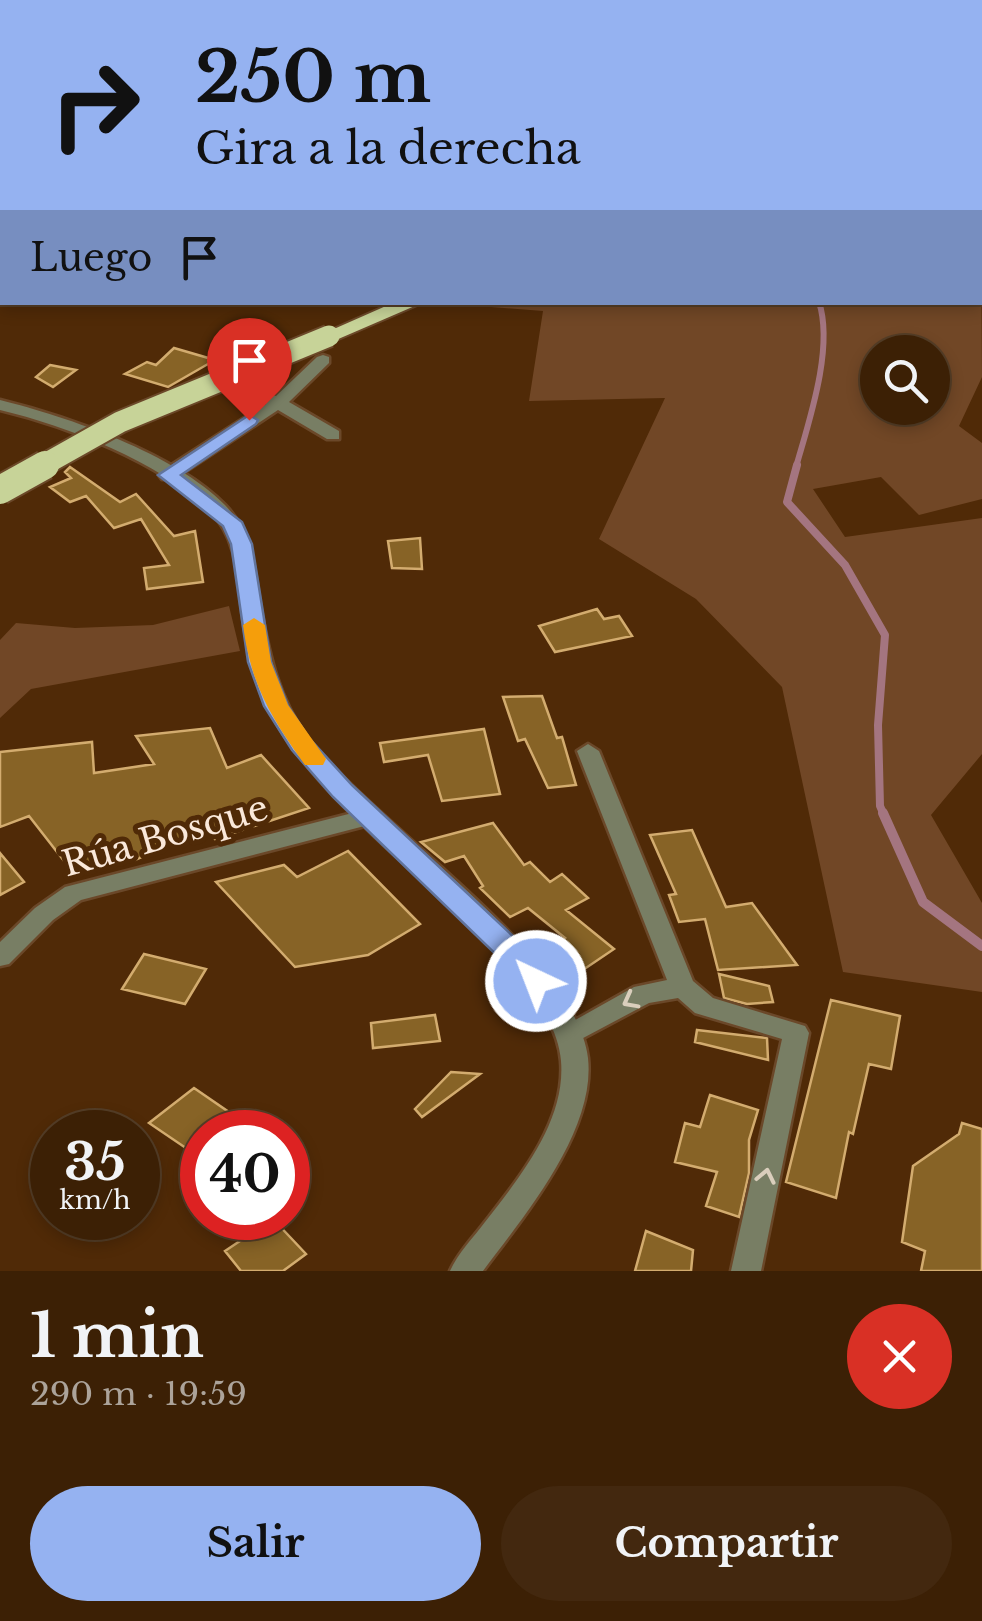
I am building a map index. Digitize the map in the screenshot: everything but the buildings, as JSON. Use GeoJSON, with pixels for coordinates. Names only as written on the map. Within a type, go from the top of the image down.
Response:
{"type":"FeatureCollection","features":[{"type":"Feature","properties":{"kind":"highway"},"geometry":{"type":"LineString","coordinates":[[0,490],[120,422],[407,305]]}},
{"type":"Feature","properties":{"kind":"street"},"geometry":{"type":"LineString","coordinates":[[168,475],[276,402],[318,370],[323,360]]}},
{"type":"Feature","properties":{"kind":"street"},"geometry":{"type":"LineString","coordinates":[[240,389],[276,402],[333,435]]}},
{"type":"Feature","properties":{"kind":"street"},"geometry":{"type":"LineString","coordinates":[[0,405],[40,412],[77,426],[168,475],[232,522],[242,544],[260,662],[276,706],[301,744],[368,817],[520,961],[552,1001],[570,1035],[575,1069],[565,1116],[529,1185],[465,1271]]}},
{"type":"Feature","properties":{"kind":"street"},"geometry":{"type":"LineString","coordinates":[[588,750],[683,987],[704,1006],[796,1033],[746,1271]]}},
{"type":"Feature","properties":{"kind":"street","name":"Rúa Bosque"},"geometry":{"type":"LineString","coordinates":[[0,957],[44,914],[74,893],[368,817]]}},
{"type":"Feature","properties":{"kind":"street"},"geometry":{"type":"LineString","coordinates":[[570,1035],[643,994],[683,987]]}},
{"type":"Feature","properties":{"kind":"shaded area"},"geometry":{"type":"Polygon","coordinates":[[[466,305],[981,305],[982,377],[959,426],[982,443],[982,499],[919,515],[881,477],[813,489],[845,537],[982,518],[982,754],[931,815],[982,903],[982,992],[843,972],[782,687],[696,599],[599,539],[665,398],[529,401],[543,311],[466,305]]]}},
{"type":"Feature","properties":{"kind":"shaded area"},"geometry":{"type":"Polygon","coordinates":[[[229,606],[240,651],[31,689],[0,718],[0,640],[16,623],[75,628],[153,625],[229,606]]]}},
{"type":"Feature","properties":{"kind":"waterway"},"geometry":{"type":"LineString","coordinates":[[796,467],[822,362],[820,305]]}},
{"type":"Feature","properties":{"kind":"waterway"},"geometry":{"type":"LineString","coordinates":[[797,465],[787,502],[845,565],[885,635],[878,725],[880,806],[884,815]]}},
{"type":"Feature","properties":{"kind":"waterway"},"geometry":{"type":"LineString","coordinates":[[883,813],[923,902],[982,946]]}},
{"type":"Feature","properties":{"kind":"slow traffic"},"geometry":{"type":"LineString","coordinates":[[254,625],[260,662],[276,706],[314,759]]}},
{"type":"Feature","properties":{"kind":"route"},"geometry":{"type":"LineString","coordinates":[[249,420],[168,475],[232,522],[242,544],[260,662],[276,706],[301,744],[342,791],[520,961],[536,981]]}}]}
